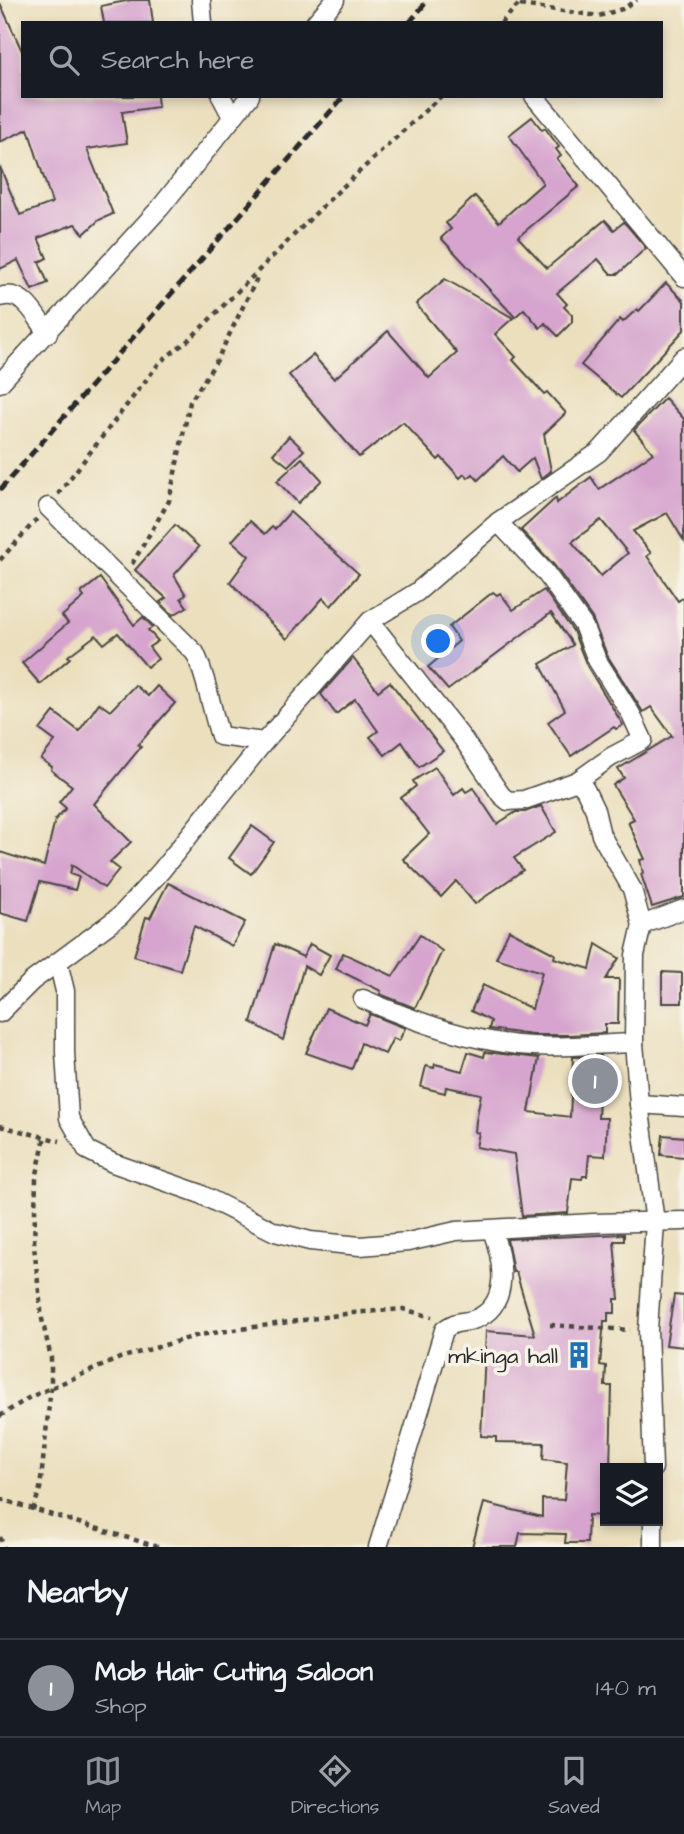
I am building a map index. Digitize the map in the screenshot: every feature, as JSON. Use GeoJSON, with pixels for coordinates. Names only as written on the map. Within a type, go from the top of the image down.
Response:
{"type":"FeatureCollection","features":[{"type":"Feature","properties":{"kind":"street"},"geometry":{"type":"LineString","coordinates":[[201,0],[203,21]]}},
{"type":"Feature","properties":{"kind":"street"},"geometry":{"type":"LineString","coordinates":[[317,21],[335,0]]}},
{"type":"Feature","properties":{"kind":"street"},"geometry":{"type":"LineString","coordinates":[[222,98],[232,117]]}},
{"type":"Feature","properties":{"kind":"street"},"geometry":{"type":"LineString","coordinates":[[0,383],[160,208],[248,98]]}},
{"type":"Feature","properties":{"kind":"street"},"geometry":{"type":"LineString","coordinates":[[536,98],[684,278]]}},
{"type":"Feature","properties":{"kind":"street"},"geometry":{"type":"LineString","coordinates":[[0,297],[8,295],[24,300],[48,333]]}},
{"type":"Feature","properties":{"kind":"street"},"geometry":{"type":"LineString","coordinates":[[0,1013],[32,981],[120,916],[161,871],[264,742],[370,621],[417,592],[498,522],[599,452],[684,357]]}},
{"type":"Feature","properties":{"kind":"street"},"geometry":{"type":"LineString","coordinates":[[48,507],[195,653],[203,668],[210,708],[220,736],[264,742]]}},
{"type":"Feature","properties":{"kind":"street"},"geometry":{"type":"LineString","coordinates":[[370,621],[508,801],[524,800],[577,781],[643,740],[631,714],[597,660],[583,625],[545,572],[498,522]]}},
{"type":"Feature","properties":{"kind":"street"},"geometry":{"type":"LineString","coordinates":[[577,781],[594,810],[601,835],[632,889],[642,925],[635,955],[634,1043],[639,1104],[655,1222],[648,1330],[653,1463]]}},
{"type":"Feature","properties":{"kind":"street"},"geometry":{"type":"LineString","coordinates":[[642,925],[684,909]]}},
{"type":"Feature","properties":{"kind":"street"},"geometry":{"type":"LineString","coordinates":[[58,962],[65,991],[69,1118],[87,1150],[113,1163],[198,1193],[275,1232],[310,1241],[360,1247],[408,1242],[456,1231],[684,1221]]}},
{"type":"Feature","properties":{"kind":"street"},"geometry":{"type":"LineString","coordinates":[[363,999],[458,1034],[486,1040],[531,1046],[634,1043]]}},
{"type":"Feature","properties":{"kind":"street"},"geometry":{"type":"LineString","coordinates":[[639,1104],[684,1107]]}},
{"type":"Feature","properties":{"kind":"street"},"geometry":{"type":"LineString","coordinates":[[378,1547],[444,1330],[453,1322],[478,1318],[495,1304],[500,1287],[500,1256],[492,1230]]}},
{"type":"Feature","properties":{"kind":"street"},"geometry":{"type":"LineString","coordinates":[[653,1526],[653,1547]]}},
{"type":"Feature","properties":{"kind":"path"},"geometry":{"type":"LineString","coordinates":[[503,21],[522,2],[599,16],[622,9],[636,0]]}},
{"type":"Feature","properties":{"kind":"path"},"geometry":{"type":"LineString","coordinates":[[0,560],[48,507],[160,362],[191,338],[333,196],[439,98]]}},
{"type":"Feature","properties":{"kind":"path"},"geometry":{"type":"LineString","coordinates":[[122,579],[169,501],[190,402],[217,360],[261,270]]}},
{"type":"Feature","properties":{"kind":"path"},"geometry":{"type":"LineString","coordinates":[[0,1126],[45,1136],[87,1150]]}},
{"type":"Feature","properties":{"kind":"path"},"geometry":{"type":"LineString","coordinates":[[33,1510],[40,1489],[51,1386],[51,1358],[42,1319],[34,1246],[36,1179],[45,1136]]}},
{"type":"Feature","properties":{"kind":"path"},"geometry":{"type":"LineString","coordinates":[[0,1416],[6,1410],[51,1386],[120,1358],[199,1335],[403,1309],[453,1322]]}},
{"type":"Feature","properties":{"kind":"path"},"geometry":{"type":"LineString","coordinates":[[550,1325],[648,1330]]}},
{"type":"Feature","properties":{"kind":"path"},"geometry":{"type":"LineString","coordinates":[[0,1499],[158,1547]]}},
{"type":"Feature","properties":{"kind":"path"},"geometry":{"type":"LineString","coordinates":[[0,1537],[4,1547]]}},
{"type":"Feature","properties":{"kind":"building"},"geometry":{"type":"Polygon","coordinates":[[[131,0],[150,0],[153,21],[104,21],[101,6],[131,0]]]}},
{"type":"Feature","properties":{"kind":"building"},"geometry":{"type":"Polygon","coordinates":[[[0,3],[21,49],[21,98],[157,98],[158,107],[122,112],[127,143],[87,149],[113,214],[99,220],[84,234],[75,224],[38,238],[47,258],[39,262],[48,283],[32,290],[18,260],[0,269],[0,167],[20,215],[52,203],[28,129],[0,142],[0,3]]]}},
{"type":"Feature","properties":{"kind":"building"},"geometry":{"type":"Polygon","coordinates":[[[532,117],[542,130],[545,128],[559,147],[556,149],[561,156],[557,159],[579,186],[518,237],[547,268],[605,220],[614,230],[624,222],[646,248],[618,274],[611,274],[598,259],[557,293],[567,304],[564,307],[572,315],[572,322],[558,336],[545,323],[540,328],[524,309],[515,317],[441,238],[451,229],[446,223],[475,196],[499,222],[543,183],[509,135],[532,117]]]}},
{"type":"Feature","properties":{"kind":"building"},"geometry":{"type":"Polygon","coordinates":[[[445,279],[513,318],[495,334],[516,357],[513,360],[544,394],[547,392],[566,413],[544,434],[551,471],[541,479],[533,458],[517,472],[503,456],[478,480],[473,474],[468,478],[464,474],[460,478],[441,457],[438,460],[403,422],[359,457],[289,375],[313,355],[334,379],[388,331],[429,378],[457,353],[416,304],[445,279]]]}},
{"type":"Feature","properties":{"kind":"building"},"geometry":{"type":"Polygon","coordinates":[[[666,283],[684,301],[684,330],[621,398],[581,365],[620,319],[623,322],[637,309],[639,311],[666,283]]]}},
{"type":"Feature","properties":{"kind":"building"},"geometry":{"type":"Polygon","coordinates":[[[665,398],[684,419],[684,541],[667,513],[633,531],[651,553],[647,556],[678,601],[684,597],[684,897],[652,907],[641,874],[640,860],[645,859],[628,822],[634,819],[613,785],[624,778],[618,769],[672,736],[651,707],[643,712],[607,655],[592,618],[554,565],[521,530],[556,498],[557,503],[591,477],[599,489],[653,453],[634,430],[665,398]],[[601,520],[572,542],[601,576],[628,553],[601,520]]]}},
{"type":"Feature","properties":{"kind":"building"},"geometry":{"type":"Polygon","coordinates":[[[289,436],[304,450],[288,466],[273,454],[289,436]]]}},
{"type":"Feature","properties":{"kind":"building"},"geometry":{"type":"Polygon","coordinates":[[[302,458],[322,480],[298,503],[277,481],[302,458]]]}},
{"type":"Feature","properties":{"kind":"building"},"geometry":{"type":"Polygon","coordinates":[[[290,512],[359,574],[331,606],[323,598],[287,639],[230,582],[249,556],[232,541],[250,521],[265,534],[272,527],[275,529],[290,512]]]}},
{"type":"Feature","properties":{"kind":"building"},"geometry":{"type":"Polygon","coordinates":[[[175,525],[199,547],[174,575],[186,595],[181,598],[187,607],[173,615],[160,602],[166,598],[135,570],[175,525]]]}},
{"type":"Feature","properties":{"kind":"building"},"geometry":{"type":"Polygon","coordinates":[[[100,578],[134,625],[143,617],[153,627],[148,630],[158,641],[149,647],[158,659],[147,667],[118,633],[104,644],[96,635],[68,656],[70,658],[40,684],[22,663],[68,623],[62,616],[84,597],[81,593],[100,578]]]}},
{"type":"Feature","properties":{"kind":"building"},"geometry":{"type":"Polygon","coordinates":[[[544,590],[573,631],[587,666],[623,725],[616,729],[614,727],[571,756],[548,722],[565,710],[540,664],[573,645],[551,613],[448,690],[428,667],[459,641],[449,627],[493,592],[497,595],[500,593],[513,610],[544,590]]]}},
{"type":"Feature","properties":{"kind":"building"},"geometry":{"type":"Polygon","coordinates":[[[353,658],[378,691],[390,682],[443,751],[419,767],[402,742],[385,755],[370,737],[378,731],[355,699],[336,714],[321,694],[353,658]]]}},
{"type":"Feature","properties":{"kind":"building"},"geometry":{"type":"Polygon","coordinates":[[[135,685],[148,696],[157,686],[175,703],[138,745],[141,747],[94,804],[131,842],[110,862],[119,869],[104,888],[72,865],[70,874],[79,877],[75,890],[40,882],[28,921],[0,913],[0,852],[44,866],[55,820],[66,808],[59,802],[72,786],[41,759],[55,741],[40,730],[54,712],[79,731],[99,703],[110,711],[135,685]]]}},
{"type":"Feature","properties":{"kind":"building"},"geometry":{"type":"Polygon","coordinates":[[[435,767],[454,795],[463,788],[466,792],[473,788],[497,824],[516,812],[525,812],[541,806],[556,832],[514,858],[523,870],[475,904],[456,881],[441,897],[403,859],[429,834],[401,798],[416,786],[413,781],[435,767]]]}},
{"type":"Feature","properties":{"kind":"building"},"geometry":{"type":"Polygon","coordinates":[[[252,826],[274,842],[251,874],[229,858],[252,826]]]}},
{"type":"Feature","properties":{"kind":"building"},"geometry":{"type":"Polygon","coordinates":[[[168,883],[245,922],[232,946],[194,926],[180,970],[134,956],[146,917],[150,918],[168,883]]]}},
{"type":"Feature","properties":{"kind":"building"},"geometry":{"type":"Polygon","coordinates":[[[509,930],[555,954],[554,958],[590,969],[596,944],[619,958],[606,979],[619,979],[618,1024],[605,1024],[605,1033],[570,1035],[533,1035],[489,1029],[491,1021],[471,1011],[483,985],[532,1009],[542,972],[496,958],[509,930]]]}},
{"type":"Feature","properties":{"kind":"building"},"geometry":{"type":"Polygon","coordinates":[[[420,935],[442,951],[415,1008],[380,994],[381,991],[336,969],[343,953],[393,976],[420,935]]]}},
{"type":"Feature","properties":{"kind":"building"},"geometry":{"type":"Polygon","coordinates":[[[275,944],[303,957],[310,944],[330,955],[319,975],[304,966],[283,1040],[251,1022],[275,944]]]}},
{"type":"Feature","properties":{"kind":"building"},"geometry":{"type":"Polygon","coordinates":[[[662,972],[682,973],[682,1003],[662,1003],[662,972]]]}},
{"type":"Feature","properties":{"kind":"building"},"geometry":{"type":"Polygon","coordinates":[[[326,1008],[365,1025],[370,1014],[405,1028],[399,1041],[393,1038],[385,1054],[361,1043],[352,1069],[306,1053],[326,1008]]]}},
{"type":"Feature","properties":{"kind":"building"},"geometry":{"type":"Polygon","coordinates":[[[468,1052],[484,1057],[485,1052],[539,1058],[529,1112],[570,1117],[573,1057],[601,1056],[598,1118],[607,1118],[605,1156],[589,1155],[587,1176],[582,1179],[572,1178],[568,1213],[522,1216],[514,1154],[476,1147],[479,1133],[475,1132],[476,1121],[481,1094],[446,1087],[445,1093],[421,1087],[426,1066],[434,1068],[435,1064],[462,1071],[468,1052]]]}},
{"type":"Feature","properties":{"kind":"building"},"geometry":{"type":"Polygon","coordinates":[[[663,1135],[684,1137],[684,1157],[661,1155],[663,1135]]]}},
{"type":"Feature","properties":{"kind":"building"},"geometry":{"type":"Polygon","coordinates":[[[624,1234],[624,1241],[614,1241],[619,1299],[615,1299],[615,1313],[608,1313],[608,1321],[604,1321],[600,1365],[606,1366],[605,1386],[612,1386],[610,1463],[600,1463],[600,1516],[588,1515],[587,1543],[565,1543],[566,1534],[520,1533],[517,1547],[472,1547],[484,1503],[542,1517],[542,1499],[564,1500],[567,1462],[543,1459],[544,1443],[496,1442],[496,1437],[481,1436],[486,1331],[535,1335],[516,1272],[513,1272],[507,1239],[624,1234]]]}},
{"type":"Feature","properties":{"kind":"building"},"geometry":{"type":"Polygon","coordinates":[[[674,1295],[684,1296],[684,1347],[666,1345],[674,1295]]]}},
{"type":"Feature","properties":{"kind":"railway"},"geometry":{"type":"LineString","coordinates":[[411,21],[428,0]]}},
{"type":"Feature","properties":{"kind":"railway"},"geometry":{"type":"LineString","coordinates":[[0,490],[342,98]]}},
{"type":"Feature","properties":{"kind":"place","name":"Mob Hair Cuting Saloon"},"geometry":{"type":"Point","coordinates":[595,1081]}},
{"type":"Feature","properties":{"kind":"place","name":"mkinga hall"},"geometry":{"type":"Point","coordinates":[579,1355]}}]}
